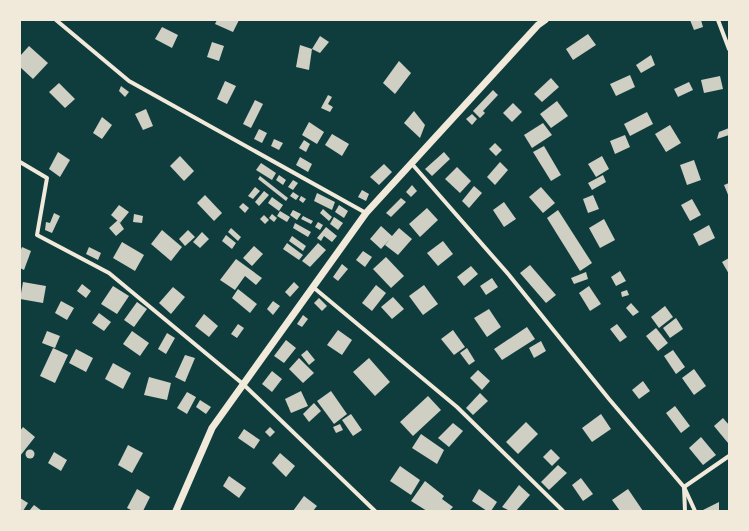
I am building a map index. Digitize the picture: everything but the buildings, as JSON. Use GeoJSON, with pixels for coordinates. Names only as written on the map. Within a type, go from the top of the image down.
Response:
{"type":"FeatureCollection","features":[{"type":"Feature","properties":{"kind":"street"},"geometry":{"type":"LineString","coordinates":[[56,20],[129,81],[366,213]]}},
{"type":"Feature","properties":{"kind":"street"},"geometry":{"type":"LineString","coordinates":[[176,511],[212,428],[366,213],[412,164],[465,103],[538,25],[545,20]]}},
{"type":"Feature","properties":{"kind":"street"},"geometry":{"type":"LineString","coordinates":[[718,20],[729,49]]}},
{"type":"Feature","properties":{"kind":"street"},"geometry":{"type":"LineString","coordinates":[[20,162],[47,178],[37,234],[109,273],[243,384],[375,511]]}},
{"type":"Feature","properties":{"kind":"street"},"geometry":{"type":"LineString","coordinates":[[412,164],[509,274],[609,399],[684,487],[695,511]]}},
{"type":"Feature","properties":{"kind":"street"},"geometry":{"type":"LineString","coordinates":[[313,287],[457,407],[564,511]]}},
{"type":"Feature","properties":{"kind":"street"},"geometry":{"type":"LineString","coordinates":[[684,487],[729,456]]}},
{"type":"Feature","properties":{"kind":"street"},"geometry":{"type":"LineString","coordinates":[[684,487],[685,511]]}}]}
